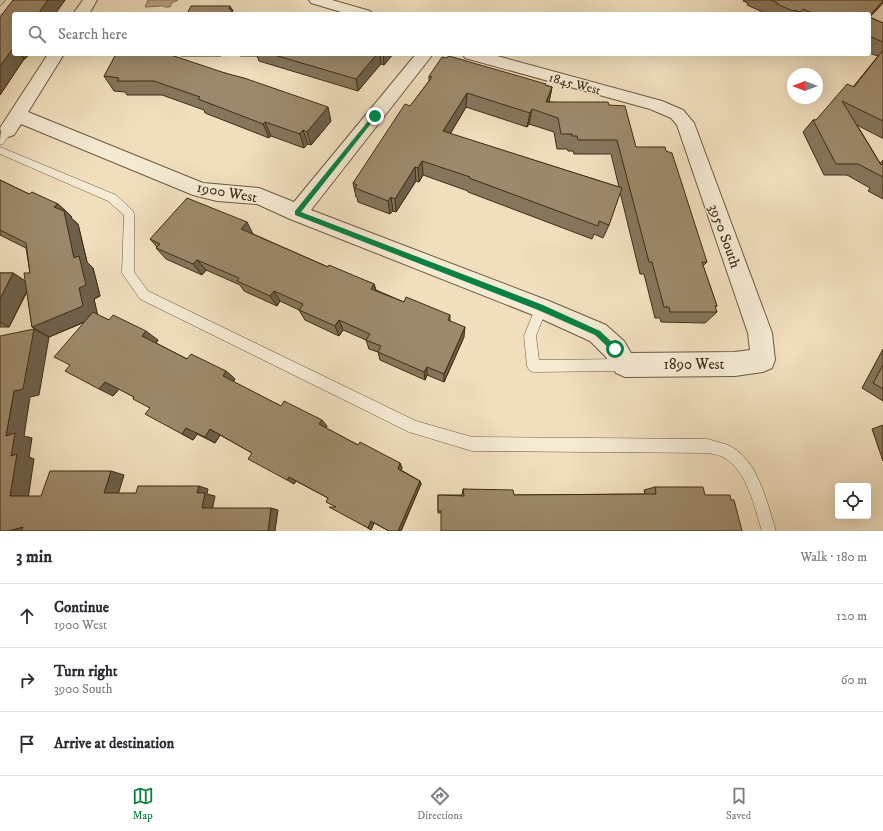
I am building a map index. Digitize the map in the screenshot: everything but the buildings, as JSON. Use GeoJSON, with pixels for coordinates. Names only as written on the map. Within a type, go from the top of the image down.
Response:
{"type":"FeatureCollection","features":[{"type":"Feature","properties":{"kind":"street"},"geometry":{"type":"LineString","coordinates":[[82,12],[90,0]]}},
{"type":"Feature","properties":{"kind":"street"},"geometry":{"type":"LineString","coordinates":[[316,0],[358,12]]}},
{"type":"Feature","properties":{"kind":"street"},"geometry":{"type":"LineString","coordinates":[[9,129],[55,56]]}},
{"type":"Feature","properties":{"kind":"street"},"geometry":{"type":"LineString","coordinates":[[297,213],[423,56]]}},
{"type":"Feature","properties":{"kind":"street","name":"1845 West"},"geometry":{"type":"LineString","coordinates":[[478,56],[656,105],[677,114]]}},
{"type":"Feature","properties":{"kind":"street","name":"3950 South"},"geometry":{"type":"LineString","coordinates":[[677,114],[685,123],[760,333],[763,360]]}},
{"type":"Feature","properties":{"kind":"street","name":"1900 West"},"geometry":{"type":"LineString","coordinates":[[9,129],[200,190],[217,193],[259,196],[297,213],[541,308],[598,333],[615,349],[625,365]]}},
{"type":"Feature","properties":{"kind":"street","name":"1890 West"},"geometry":{"type":"LineString","coordinates":[[625,365],[735,364],[763,360]]}},
{"type":"Feature","properties":{"kind":"lane"},"geometry":{"type":"LineString","coordinates":[[0,12],[10,0]]}},
{"type":"Feature","properties":{"kind":"lane"},"geometry":{"type":"LineString","coordinates":[[0,150],[112,198],[129,214],[128,273],[144,295],[414,427],[472,444],[708,446],[726,452],[741,465],[752,482],[769,531]]}},
{"type":"Feature","properties":{"kind":"lane"},"geometry":{"type":"LineString","coordinates":[[541,308],[530,336],[533,366],[625,365]]}},
{"type":"Feature","properties":{"kind":"shaded area"},"geometry":{"type":"Polygon","coordinates":[[[148,0],[178,0],[172,3],[170,7],[145,7],[148,0]]]}},
{"type":"Feature","properties":{"kind":"route"},"geometry":{"type":"LineString","coordinates":[[375,116],[297,213],[541,308],[598,333],[615,349]]}}]}
